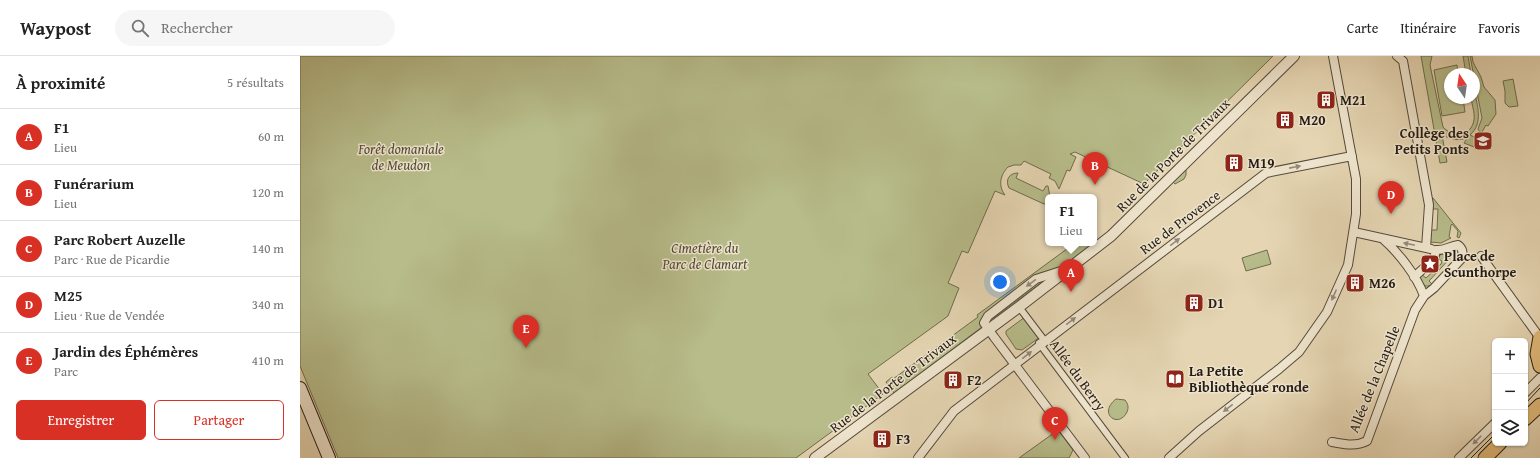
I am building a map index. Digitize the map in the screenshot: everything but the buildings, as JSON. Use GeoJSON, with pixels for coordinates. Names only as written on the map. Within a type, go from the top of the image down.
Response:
{"type":"FeatureCollection","features":[{"type":"Feature","properties":{"kind":"main road"},"geometry":{"type":"LineString","coordinates":[[1540,337],[1537,354],[1540,366]]}},
{"type":"Feature","properties":{"kind":"main road"},"geometry":{"type":"LineString","coordinates":[[300,388],[329,458]]}},
{"type":"Feature","properties":{"kind":"main road"},"geometry":{"type":"LineString","coordinates":[[1528,416],[1540,405]]}},
{"type":"Feature","properties":{"kind":"main road"},"geometry":{"type":"LineString","coordinates":[[1485,458],[1497,446]]}},
{"type":"Feature","properties":{"kind":"street","name":"Rue de la Porte de Trivaux"},"geometry":{"type":"LineString","coordinates":[[816,458],[988,330],[1114,233],[1294,56]]}},
{"type":"Feature","properties":{"kind":"street"},"geometry":{"type":"LineString","coordinates":[[1169,458],[1199,431],[1280,369],[1299,352],[1327,312],[1348,264],[1356,214],[1356,179],[1333,56]]}},
{"type":"Feature","properties":{"kind":"street"},"geometry":{"type":"LineString","coordinates":[[1397,56],[1403,61],[1429,205],[1426,248]]}},
{"type":"Feature","properties":{"kind":"street","name":"Rue de Provence"},"geometry":{"type":"LineString","coordinates":[[918,458],[954,411],[1266,173],[1352,156]]}},
{"type":"Feature","properties":{"kind":"street"},"geometry":{"type":"LineString","coordinates":[[1354,232],[1439,251],[1458,245],[1462,248],[1462,258],[1434,288],[1424,296],[1414,277],[1390,245],[1383,239]]}},
{"type":"Feature","properties":{"kind":"street"},"geometry":{"type":"LineString","coordinates":[[1414,277],[1434,259],[1436,250]]}},
{"type":"Feature","properties":{"kind":"street"},"geometry":{"type":"LineString","coordinates":[[1481,256],[1540,337]]}},
{"type":"Feature","properties":{"kind":"street","name":"Rue de la Porte de Trivaux"},"geometry":{"type":"LineString","coordinates":[[988,330],[984,323],[988,316],[1036,279],[1068,269]]}},
{"type":"Feature","properties":{"kind":"street","name":"Allée de la Chapelle"},"geometry":{"type":"LineString","coordinates":[[1332,442],[1352,445],[1360,444],[1366,441],[1415,310],[1424,296]]}},
{"type":"Feature","properties":{"kind":"street","name":"Allée du Berry"},"geometry":{"type":"LineString","coordinates":[[1019,306],[1044,340],[1039,343],[1040,345],[1125,458]]}},
{"type":"Feature","properties":{"kind":"street"},"geometry":{"type":"LineString","coordinates":[[988,330],[1085,458]]}},
{"type":"Feature","properties":{"kind":"street"},"geometry":{"type":"LineString","coordinates":[[1528,390],[1540,378]]}},
{"type":"Feature","properties":{"kind":"street"},"geometry":{"type":"LineString","coordinates":[[1459,458],[1492,426]]}},
{"type":"Feature","properties":{"kind":"green space","name":"Cimetière du Parc de Clamart"},"geometry":{"type":"Polygon","coordinates":[[[300,56],[1273,56],[1144,184],[1075,152],[1070,154],[1076,157],[1070,171],[1067,170],[1059,189],[1055,181],[1049,178],[1051,174],[1024,161],[1021,165],[1008,167],[1003,173],[1001,181],[1001,188],[1005,195],[995,191],[968,253],[962,251],[948,283],[959,288],[948,316],[868,374],[883,394],[796,458],[338,458],[300,366],[300,56]]]}},
{"type":"Feature","properties":{"kind":"green space"},"geometry":{"type":"Polygon","coordinates":[[[1421,56],[1432,56],[1430,65],[1443,127],[1447,131],[1456,134],[1466,133],[1472,126],[1474,120],[1472,104],[1477,104],[1478,107],[1477,125],[1470,135],[1476,138],[1474,147],[1464,143],[1468,137],[1465,139],[1455,139],[1442,135],[1447,162],[1440,163],[1421,56]]]}},
{"type":"Feature","properties":{"kind":"green space"},"geometry":{"type":"Polygon","coordinates":[[[1463,56],[1468,56],[1470,68],[1465,68],[1463,56]]]}},
{"type":"Feature","properties":{"kind":"green space"},"geometry":{"type":"Polygon","coordinates":[[[1470,56],[1472,56],[1476,68],[1472,68],[1470,56]]]}},
{"type":"Feature","properties":{"kind":"green space"},"geometry":{"type":"Polygon","coordinates":[[[1457,65],[1457,68],[1444,68],[1444,104],[1464,104],[1465,112],[1442,116],[1434,70],[1457,65]]]}},
{"type":"Feature","properties":{"kind":"green space"},"geometry":{"type":"Polygon","coordinates":[[[1480,75],[1484,87],[1495,100],[1496,114],[1488,126],[1486,125],[1482,132],[1480,132],[1478,129],[1482,118],[1479,104],[1480,75]]]}},
{"type":"Feature","properties":{"kind":"green space"},"geometry":{"type":"Polygon","coordinates":[[[1513,79],[1518,106],[1509,107],[1505,103],[1503,81],[1513,79]]]}},
{"type":"Feature","properties":{"kind":"green space"},"geometry":{"type":"Polygon","coordinates":[[[1186,167],[1186,175],[1184,179],[1175,184],[1172,181],[1186,167]]]}},
{"type":"Feature","properties":{"kind":"green space"},"geometry":{"type":"Polygon","coordinates":[[[1018,173],[1016,178],[1043,191],[1046,186],[1048,186],[1049,194],[1045,194],[1045,204],[1009,188],[1007,182],[1010,176],[1018,173]]]}},
{"type":"Feature","properties":{"kind":"green space"},"geometry":{"type":"Polygon","coordinates":[[[1432,198],[1461,233],[1459,238],[1457,237],[1458,231],[1452,224],[1449,237],[1451,238],[1441,243],[1430,242],[1431,230],[1437,230],[1438,209],[1433,209],[1432,198]]]}},
{"type":"Feature","properties":{"kind":"green space"},"geometry":{"type":"Polygon","coordinates":[[[1071,246],[1090,246],[894,393],[886,382],[892,377],[893,379],[978,317],[977,315],[1071,246]]]}},
{"type":"Feature","properties":{"kind":"green space"},"geometry":{"type":"Polygon","coordinates":[[[1267,250],[1271,264],[1246,271],[1242,258],[1267,250]]]}},
{"type":"Feature","properties":{"kind":"green space"},"geometry":{"type":"Polygon","coordinates":[[[1449,252],[1453,255],[1429,281],[1432,284],[1430,286],[1425,286],[1421,281],[1421,274],[1426,278],[1441,264],[1442,261],[1437,258],[1440,255],[1449,252]]]}},
{"type":"Feature","properties":{"kind":"green space"},"geometry":{"type":"Polygon","coordinates":[[[1025,317],[1040,337],[1022,350],[1016,349],[1006,334],[1006,331],[1025,317]]]}},
{"type":"Feature","properties":{"kind":"green space"},"geometry":{"type":"Polygon","coordinates":[[[1116,399],[1125,400],[1128,406],[1127,412],[1119,419],[1111,418],[1109,414],[1111,405],[1116,399]]]}},
{"type":"Feature","properties":{"kind":"green space"},"geometry":{"type":"Polygon","coordinates":[[[1058,430],[1073,450],[1069,458],[1019,458],[1058,430]]]}},
{"type":"Feature","properties":{"kind":"tram line"},"geometry":{"type":"LineString","coordinates":[[1528,401],[1540,388]]}},
{"type":"Feature","properties":{"kind":"tram line"},"geometry":{"type":"LineString","coordinates":[[1471,458],[1492,437]]}},
{"type":"Feature","properties":{"kind":"place","name":"M21"},"geometry":{"type":"Point","coordinates":[1326,100]}},
{"type":"Feature","properties":{"kind":"place","name":"M20"},"geometry":{"type":"Point","coordinates":[1285,120]}},
{"type":"Feature","properties":{"kind":"place","name":"Collège des Petits Ponts"},"geometry":{"type":"Point","coordinates":[1483,141]}},
{"type":"Feature","properties":{"kind":"place","name":"M19"},"geometry":{"type":"Point","coordinates":[1234,163]}},
{"type":"Feature","properties":{"kind":"place","name":"Funérarium"},"geometry":{"type":"Point","coordinates":[1095,185]}},
{"type":"Feature","properties":{"kind":"place","name":"M25"},"geometry":{"type":"Point","coordinates":[1391,214]}},
{"type":"Feature","properties":{"kind":"place","name":"Place de Scunthorpe"},"geometry":{"type":"Point","coordinates":[1430,264]}},
{"type":"Feature","properties":{"kind":"place","name":"M26"},"geometry":{"type":"Point","coordinates":[1355,283]}},
{"type":"Feature","properties":{"kind":"place","name":"F1"},"geometry":{"type":"Point","coordinates":[1071,292]}},
{"type":"Feature","properties":{"kind":"place","name":"D1"},"geometry":{"type":"Point","coordinates":[1194,303]}},
{"type":"Feature","properties":{"kind":"place","name":"Jardin des Éphémères"},"geometry":{"type":"Point","coordinates":[526,348]}},
{"type":"Feature","properties":{"kind":"place","name":"La Petite Bibliothèque ronde"},"geometry":{"type":"Point","coordinates":[1175,379]}},
{"type":"Feature","properties":{"kind":"place","name":"F2"},"geometry":{"type":"Point","coordinates":[953,380]}},
{"type":"Feature","properties":{"kind":"place","name":"F3"},"geometry":{"type":"Point","coordinates":[882,439]}},
{"type":"Feature","properties":{"kind":"place","name":"Parc Robert Auzelle"},"geometry":{"type":"Point","coordinates":[1055,440]}},
{"type":"Feature","properties":{"kind":"park label","name":"Forêt domaniale de Meudon"},"geometry":{"type":"Point","coordinates":[401,158]}}]}
